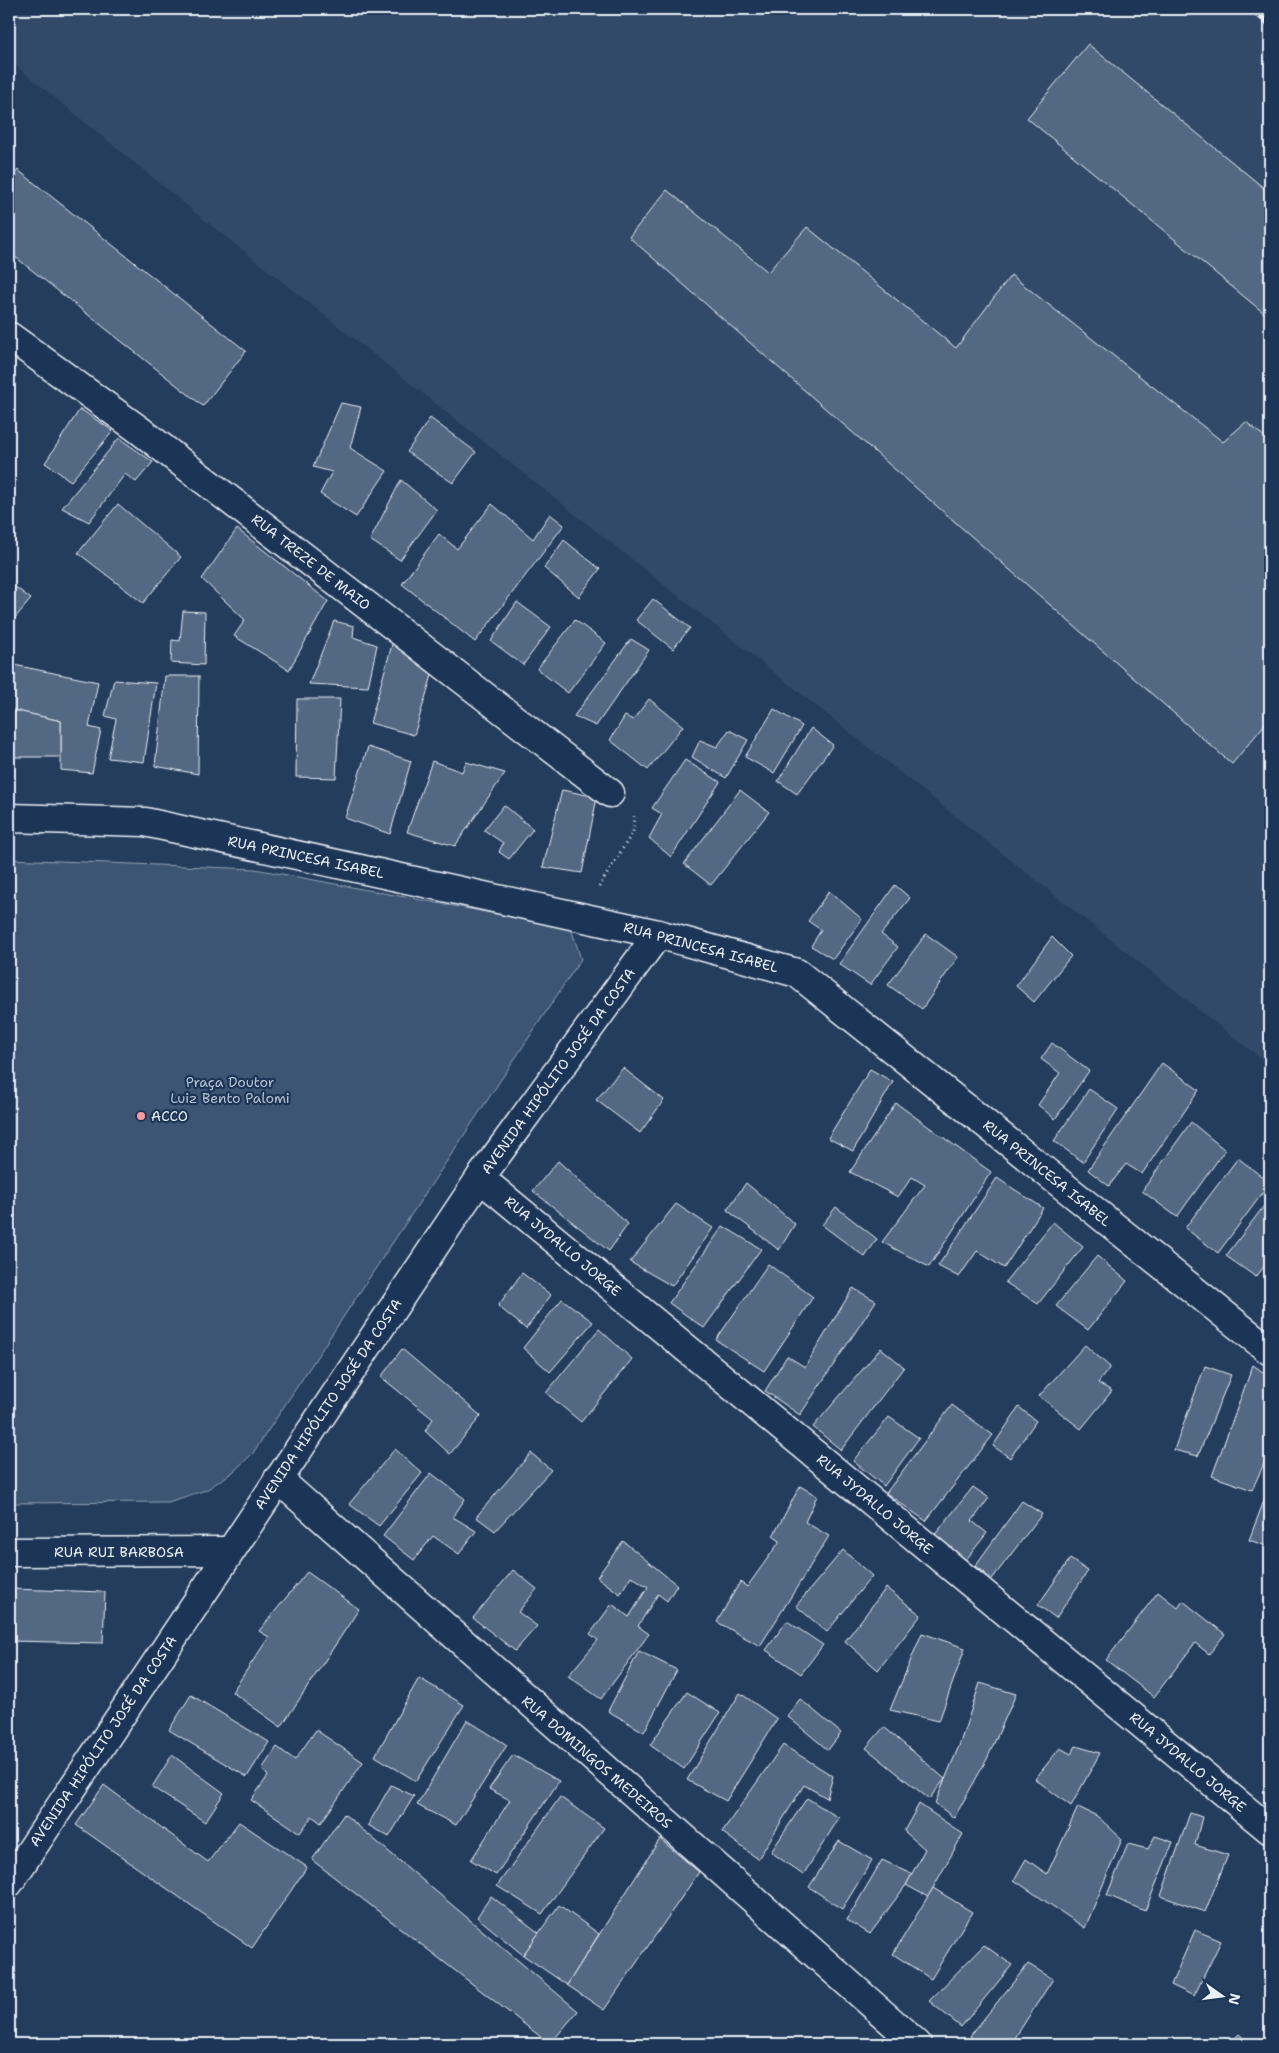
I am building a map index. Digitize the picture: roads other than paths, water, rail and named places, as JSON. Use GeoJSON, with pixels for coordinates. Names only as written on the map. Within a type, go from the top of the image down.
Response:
{"type":"FeatureCollection","features":[{"type":"Feature","properties":{"kind":"street","name":"RUA TREZE DE MAIO"},"geometry":{"type":"LineString","coordinates":[[9,336],[138,429],[610,793]]}},
{"type":"Feature","properties":{"kind":"street","name":"RUA PRINCESA ISABEL"},"geometry":{"type":"LineString","coordinates":[[9,818],[145,822],[581,916],[658,934],[798,973],[1270,1352]]}},
{"type":"Feature","properties":{"kind":"street","name":"AVENIDA HIPÓLITO JOSÉ DA COSTA"},"geometry":{"type":"LineString","coordinates":[[9,1883],[229,1551],[480,1178],[658,934]]}},
{"type":"Feature","properties":{"kind":"street","name":"RUA JYDALLO JORGE"},"geometry":{"type":"LineString","coordinates":[[480,1178],[1270,1830]]}},
{"type":"Feature","properties":{"kind":"street","name":"RUA DOMINGOS MEDEIROS"},"geometry":{"type":"LineString","coordinates":[[278,1479],[917,2044]]}},
{"type":"Feature","properties":{"kind":"street","name":"RUA RUI BARBOSA"},"geometry":{"type":"LineString","coordinates":[[9,1552],[229,1551]]}},
{"type":"Feature","properties":{"kind":"railway"},"geometry":{"type":"LineString","coordinates":[[1251,9],[1270,25]]}},
{"type":"Feature","properties":{"kind":"place","name":"ACCO"},"geometry":{"type":"Point","coordinates":[141,1116]}},
{"type":"Feature","properties":{"kind":"park label","name":"Praça Doutor Luiz Bento Palomi"},"geometry":{"type":"Point","coordinates":[230,1090]}}]}
